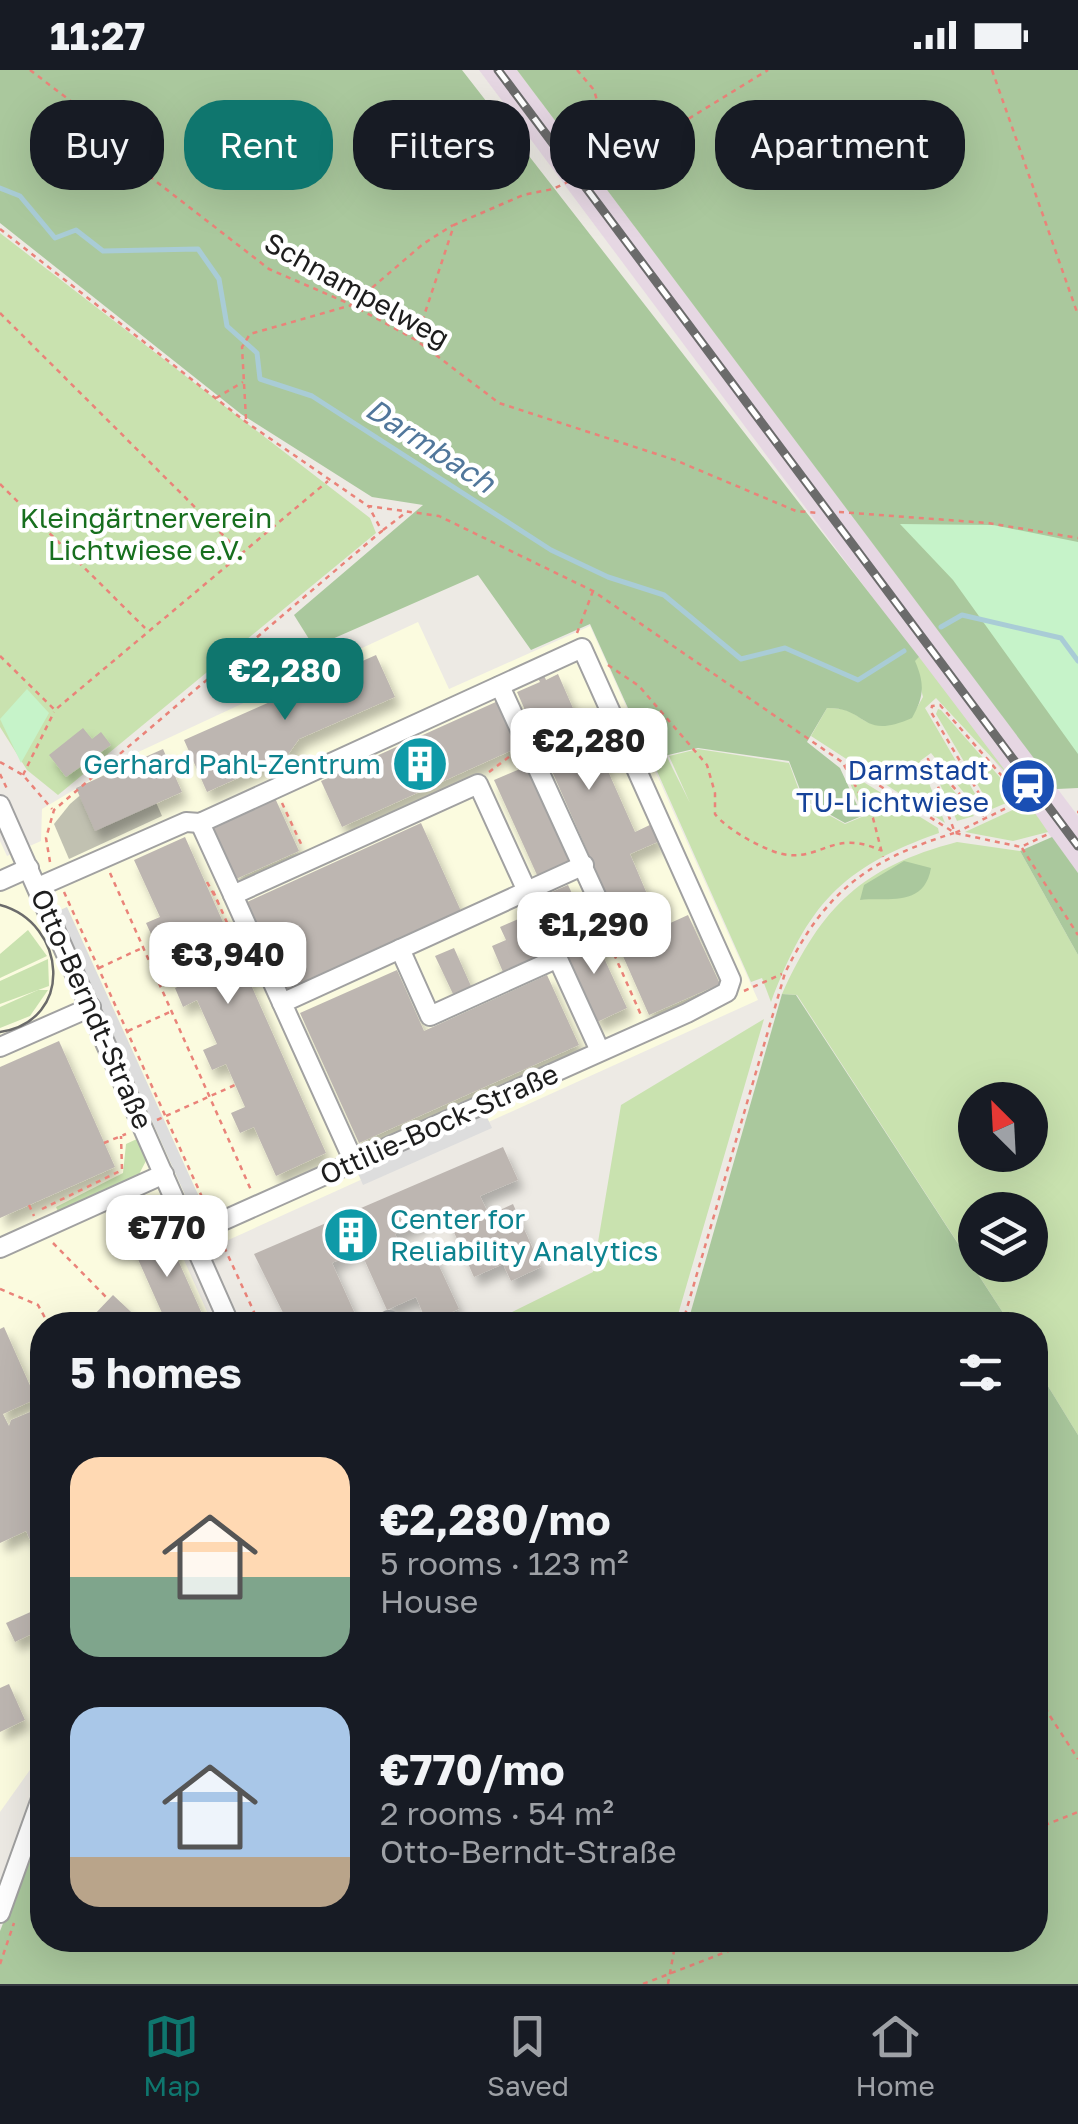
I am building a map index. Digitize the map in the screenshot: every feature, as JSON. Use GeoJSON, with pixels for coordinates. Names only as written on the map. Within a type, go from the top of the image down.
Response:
{"type":"FeatureCollection","features":[{"type":"Feature","properties":{"kind":"street"},"geometry":{"type":"LineString","coordinates":[[38,888],[186,822],[200,822],[582,648]]}},
{"type":"Feature","properties":{"kind":"street","name":"Ottilie-Bock-Straße"},"geometry":{"type":"LineString","coordinates":[[192,1235],[727,992],[731,980],[582,648]]}},
{"type":"Feature","properties":{"kind":"street"},"geometry":{"type":"LineString","coordinates":[[500,686],[615,938]]}},
{"type":"Feature","properties":{"kind":"street"},"geometry":{"type":"LineString","coordinates":[[233,895],[478,784],[600,1051]]}},
{"type":"Feature","properties":{"kind":"street","name":"Otto-Berndt-Straße"},"geometry":{"type":"LineString","coordinates":[[0,804],[225,1312]]}},
{"type":"Feature","properties":{"kind":"street"},"geometry":{"type":"LineString","coordinates":[[200,822],[233,895],[256,960],[282,1003],[354,1162]]}},
{"type":"Feature","properties":{"kind":"street"},"geometry":{"type":"LineString","coordinates":[[282,1003],[584,865]]}},
{"type":"Feature","properties":{"kind":"street"},"geometry":{"type":"LineString","coordinates":[[0,881],[29,868]]}},
{"type":"Feature","properties":{"kind":"street"},"geometry":{"type":"LineString","coordinates":[[400,949],[430,1016],[558,958]]}},
{"type":"Feature","properties":{"kind":"street"},"geometry":{"type":"LineString","coordinates":[[0,1047],[91,1007]]}},
{"type":"Feature","properties":{"kind":"street"},"geometry":{"type":"LineString","coordinates":[[0,1248],[37,1222],[164,1174]]}},
{"type":"Feature","properties":{"kind":"street"},"geometry":{"type":"LineString","coordinates":[[0,1912],[30,1829]]}},
{"type":"Feature","properties":{"kind":"path","name":"Schnampelweg"},"geometry":{"type":"LineString","coordinates":[[30,70],[72,102],[122,155],[269,269],[352,305],[416,340],[500,403],[675,460],[796,511],[819,513]]}},
{"type":"Feature","properties":{"kind":"path"},"geometry":{"type":"LineString","coordinates":[[577,70],[594,90],[597,100]]}},
{"type":"Feature","properties":{"kind":"path"},"geometry":{"type":"LineString","coordinates":[[695,119],[768,70]]}},
{"type":"Feature","properties":{"kind":"path"},"geometry":{"type":"LineString","coordinates":[[992,70],[1078,315]]}},
{"type":"Feature","properties":{"kind":"path"},"geometry":{"type":"LineString","coordinates":[[246,422],[242,347],[250,334],[352,305],[423,244],[454,225],[523,195],[550,188]]}},
{"type":"Feature","properties":{"kind":"path"},"geometry":{"type":"LineString","coordinates":[[416,340],[454,225]]}},
{"type":"Feature","properties":{"kind":"path"},"geometry":{"type":"LineString","coordinates":[[0,229],[246,422],[368,506],[382,530]]}},
{"type":"Feature","properties":{"kind":"path"},"geometry":{"type":"LineString","coordinates":[[0,313],[240,552]]}},
{"type":"Feature","properties":{"kind":"path"},"geometry":{"type":"LineString","coordinates":[[216,398],[245,381]]}},
{"type":"Feature","properties":{"kind":"path"},"geometry":{"type":"LineString","coordinates":[[23,775],[55,710],[146,629],[330,480]]}},
{"type":"Feature","properties":{"kind":"path"},"geometry":{"type":"LineString","coordinates":[[0,484],[146,629]]}},
{"type":"Feature","properties":{"kind":"path"},"geometry":{"type":"LineString","coordinates":[[368,506],[439,516],[593,590],[845,764],[955,833],[1021,846],[1048,834]]}},
{"type":"Feature","properties":{"kind":"path"},"geometry":{"type":"LineString","coordinates":[[254,1312],[58,878],[46,838],[54,810],[406,512]]}},
{"type":"Feature","properties":{"kind":"path"},"geometry":{"type":"LineString","coordinates":[[839,512],[988,523],[1078,538]]}},
{"type":"Feature","properties":{"kind":"path"},"geometry":{"type":"LineString","coordinates":[[593,590],[576,638],[582,648],[639,686],[707,765],[715,794],[714,814],[726,829],[789,856],[856,841],[880,850]]}},
{"type":"Feature","properties":{"kind":"path"},"geometry":{"type":"LineString","coordinates":[[0,656],[55,710]]}},
{"type":"Feature","properties":{"kind":"path"},"geometry":{"type":"LineString","coordinates":[[986,816],[987,807],[930,712],[932,706],[940,705],[1023,800]]}},
{"type":"Feature","properties":{"kind":"path"},"geometry":{"type":"LineString","coordinates":[[478,784],[503,758]]}},
{"type":"Feature","properties":{"kind":"path"},"geometry":{"type":"LineString","coordinates":[[955,833],[928,760],[978,814],[986,816]]}},
{"type":"Feature","properties":{"kind":"path"},"geometry":{"type":"LineString","coordinates":[[0,762],[23,775],[54,810]]}},
{"type":"Feature","properties":{"kind":"path"},"geometry":{"type":"LineString","coordinates":[[845,764],[843,768],[873,818],[884,860]]}},
{"type":"Feature","properties":{"kind":"path"},"geometry":{"type":"LineString","coordinates":[[275,788],[309,861]]}},
{"type":"Feature","properties":{"kind":"path"},"geometry":{"type":"LineString","coordinates":[[686,1312],[785,973],[823,908],[849,882],[884,860],[955,833],[1032,793]]}},
{"type":"Feature","properties":{"kind":"path"},"geometry":{"type":"LineString","coordinates":[[1021,846],[1078,935]]}},
{"type":"Feature","properties":{"kind":"path"},"geometry":{"type":"LineString","coordinates":[[103,858],[258,1205]]}},
{"type":"Feature","properties":{"kind":"path"},"geometry":{"type":"LineString","coordinates":[[213,891],[256,960]]}},
{"type":"Feature","properties":{"kind":"path"},"geometry":{"type":"LineString","coordinates":[[615,938],[611,948],[648,1030]]}},
{"type":"Feature","properties":{"kind":"path"},"geometry":{"type":"LineString","coordinates":[[99,968],[143,948]]}},
{"type":"Feature","properties":{"kind":"path"},"geometry":{"type":"LineString","coordinates":[[128,1031],[171,1011]]}},
{"type":"Feature","properties":{"kind":"path"},"geometry":{"type":"LineString","coordinates":[[151,1122],[236,1085]]}},
{"type":"Feature","properties":{"kind":"path"},"geometry":{"type":"LineString","coordinates":[[104,1143],[136,1129]]}},
{"type":"Feature","properties":{"kind":"path"},"geometry":{"type":"LineString","coordinates":[[108,1299],[37,1222],[122,1170],[120,1136]]}},
{"type":"Feature","properties":{"kind":"path"},"geometry":{"type":"LineString","coordinates":[[0,1288],[38,1305],[42,1312]]}},
{"type":"Feature","properties":{"kind":"path"},"geometry":{"type":"LineString","coordinates":[[1048,1712],[1078,1760]]}},
{"type":"Feature","properties":{"kind":"path"},"geometry":{"type":"LineString","coordinates":[[1048,1824],[1078,1812]]}},
{"type":"Feature","properties":{"kind":"path"},"geometry":{"type":"LineString","coordinates":[[668,1984],[673,1952]]}},
{"type":"Feature","properties":{"kind":"path"},"geometry":{"type":"LineString","coordinates":[[644,1984],[727,1952]]}},
{"type":"Feature","properties":{"kind":"shaded area"},"geometry":{"type":"Polygon","coordinates":[[[479,70],[517,70],[550,114],[550,165],[530,138],[530,100],[501,100],[479,70]]]}},
{"type":"Feature","properties":{"kind":"shaded area"},"geometry":{"type":"Polygon","coordinates":[[[569,190],[607,190],[1078,816],[1078,873],[569,190]]]}},
{"type":"Feature","properties":{"kind":"shaded area"},"geometry":{"type":"Polygon","coordinates":[[[418,622],[449,689],[590,626],[758,1000],[184,1260],[207,1312],[30,1312],[30,1770],[0,1812],[0,841],[7,856],[41,841],[42,809],[134,754],[418,622]]]}},
{"type":"Feature","properties":{"kind":"shaded area"},"geometry":{"type":"Polygon","coordinates":[[[133,750],[162,816],[69,859],[54,824],[70,804],[133,750]]]}},
{"type":"Feature","properties":{"kind":"shaded area"},"geometry":{"type":"Polygon","coordinates":[[[67,907],[201,1201],[190,1206],[58,911],[67,907]]]}},
{"type":"Feature","properties":{"kind":"shaded area"},"geometry":{"type":"Polygon","coordinates":[[[485,1113],[492,1128],[363,1185],[357,1171],[485,1113]]]}},
{"type":"Feature","properties":{"kind":"green space"},"geometry":{"type":"Polygon","coordinates":[[[0,70],[462,70],[485,100],[353,100],[353,190],[530,190],[530,157],[550,183],[550,190],[555,190],[919,657],[915,661],[922,690],[912,718],[873,725],[850,712],[827,708],[807,742],[840,768],[862,816],[845,823],[804,800],[789,761],[698,748],[651,759],[590,624],[531,650],[478,575],[314,647],[294,615],[423,505],[372,497],[241,414],[0,223],[0,70]]]}},
{"type":"Feature","properties":{"kind":"green space"},"geometry":{"type":"Polygon","coordinates":[[[517,70],[1078,70],[1078,788],[1057,789],[607,190],[695,190],[695,100],[550,100],[550,114],[517,70]]]}},
{"type":"Feature","properties":{"kind":"green space","name":"Kleingärtnerverein Lichtwiese e.V."},"geometry":{"type":"Polygon","coordinates":[[[0,233],[370,518],[376,533],[58,795],[27,770],[0,727],[0,233]]]}},
{"type":"Feature","properties":{"kind":"green space"},"geometry":{"type":"Polygon","coordinates":[[[900,524],[993,525],[1078,542],[1078,754],[953,580],[900,524]]]}},
{"type":"Feature","properties":{"kind":"green space"},"geometry":{"type":"Polygon","coordinates":[[[919,657],[1010,777],[936,698],[925,708],[984,809],[980,812],[931,753],[920,761],[945,823],[811,736],[827,708],[850,712],[870,723],[911,718],[923,697],[914,661],[919,657]]]}},
{"type":"Feature","properties":{"kind":"green space"},"geometry":{"type":"Polygon","coordinates":[[[27,689],[49,713],[21,763],[0,719],[27,689]]]}},
{"type":"Feature","properties":{"kind":"green space"},"geometry":{"type":"Polygon","coordinates":[[[938,709],[1018,798],[992,809],[936,714],[938,709]]]}},
{"type":"Feature","properties":{"kind":"green space"},"geometry":{"type":"Polygon","coordinates":[[[698,749],[789,763],[803,801],[845,824],[864,816],[850,783],[857,778],[938,828],[939,833],[876,861],[832,894],[799,940],[771,1002],[762,978],[751,982],[652,760],[667,757],[690,803],[669,756],[698,749]]]}},
{"type":"Feature","properties":{"kind":"green space"},"geometry":{"type":"Polygon","coordinates":[[[931,765],[934,766],[974,816],[957,821],[931,765]]]}},
{"type":"Feature","properties":{"kind":"green space"},"geometry":{"type":"Polygon","coordinates":[[[1028,803],[1048,832],[1013,841],[965,832],[1028,803]]]}},
{"type":"Feature","properties":{"kind":"green space"},"geometry":{"type":"Polygon","coordinates":[[[1052,837],[1078,873],[1078,955],[1020,851],[1052,837]]]}},
{"type":"Feature","properties":{"kind":"green space"},"geometry":{"type":"Polygon","coordinates":[[[957,842],[1020,851],[1078,955],[1078,1435],[1048,1386],[1048,1312],[1003,1312],[983,1282],[1048,1282],[1048,1192],[958,1192],[958,1243],[797,995],[782,994],[797,963],[830,914],[870,878],[924,852],[957,842]]]}},
{"type":"Feature","properties":{"kind":"green space"},"geometry":{"type":"Polygon","coordinates":[[[904,861],[931,868],[921,889],[903,898],[860,900],[864,885],[904,861]]]}},
{"type":"Feature","properties":{"kind":"green space"},"geometry":{"type":"Polygon","coordinates":[[[28,930],[47,956],[0,978],[0,954],[28,930]]]}},
{"type":"Feature","properties":{"kind":"green space"},"geometry":{"type":"Polygon","coordinates":[[[48,959],[49,986],[0,1004],[0,981],[48,959]]]}},
{"type":"Feature","properties":{"kind":"green space"},"geometry":{"type":"Polygon","coordinates":[[[38,990],[48,990],[30,1016],[0,1028],[0,1007],[38,990]]]}},
{"type":"Feature","properties":{"kind":"green space"},"geometry":{"type":"Polygon","coordinates":[[[782,994],[796,995],[958,1244],[958,1282],[983,1282],[1003,1312],[691,1312],[782,994]]]}},
{"type":"Feature","properties":{"kind":"green space"},"geometry":{"type":"Polygon","coordinates":[[[764,1019],[679,1312],[512,1312],[593,1272],[621,1105],[764,1019]]]}},
{"type":"Feature","properties":{"kind":"green space"},"geometry":{"type":"Polygon","coordinates":[[[139,1138],[148,1157],[137,1178],[59,1214],[56,1207],[123,1173],[126,1144],[139,1138]]]}},
{"type":"Feature","properties":{"kind":"green space"},"geometry":{"type":"Polygon","coordinates":[[[1048,1386],[1078,1435],[1078,1984],[0,1984],[0,1931],[30,1855],[30,1952],[1048,1952],[1048,1386]]]}},
{"type":"Feature","properties":{"kind":"building"},"geometry":{"type":"Polygon","coordinates":[[[376,655],[395,697],[299,739],[287,756],[207,792],[184,740],[376,655]]]}},
{"type":"Feature","properties":{"kind":"building"},"geometry":{"type":"Polygon","coordinates":[[[543,673],[546,680],[558,674],[586,738],[592,735],[635,832],[652,824],[660,841],[630,854],[650,901],[616,916],[517,692],[540,682],[537,676],[543,673]]]}},
{"type":"Feature","properties":{"kind":"building","name":"Gerhard Pahl-Zentrum"},"geometry":{"type":"Polygon","coordinates":[[[498,701],[519,747],[342,827],[321,781],[498,701]]]}},
{"type":"Feature","properties":{"kind":"building"},"geometry":{"type":"Polygon","coordinates":[[[83,728],[92,739],[101,732],[111,745],[66,777],[49,755],[83,728]]]}},
{"type":"Feature","properties":{"kind":"building"},"geometry":{"type":"Polygon","coordinates":[[[163,749],[182,792],[95,831],[76,788],[163,749]]]}},
{"type":"Feature","properties":{"kind":"building"},"geometry":{"type":"Polygon","coordinates":[[[527,766],[569,861],[537,875],[494,780],[527,766]]]}},
{"type":"Feature","properties":{"kind":"building"},"geometry":{"type":"Polygon","coordinates":[[[275,798],[299,851],[236,879],[212,826],[275,798]]]}},
{"type":"Feature","properties":{"kind":"building"},"geometry":{"type":"Polygon","coordinates":[[[421,823],[461,911],[287,990],[247,902],[421,823]]]}},
{"type":"Feature","properties":{"kind":"building"},"geometry":{"type":"Polygon","coordinates":[[[185,837],[326,1153],[276,1176],[254,1127],[240,1133],[231,1113],[245,1107],[226,1064],[212,1070],[203,1050],[217,1044],[197,1000],[183,1007],[175,988],[189,982],[169,936],[155,943],[146,923],[160,917],[134,860],[185,837]]]}},
{"type":"Feature","properties":{"kind":"building"},"geometry":{"type":"Polygon","coordinates":[[[568,885],[582,914],[560,923],[547,894],[568,885]]]}},
{"type":"Feature","properties":{"kind":"building"},"geometry":{"type":"Polygon","coordinates":[[[688,915],[720,984],[649,1015],[619,947],[640,937],[643,943],[657,936],[655,930],[688,915]]]}},
{"type":"Feature","properties":{"kind":"building"},"geometry":{"type":"Polygon","coordinates":[[[523,917],[540,955],[503,972],[492,946],[506,940],[500,927],[523,917]]]}},
{"type":"Feature","properties":{"kind":"building"},"geometry":{"type":"Polygon","coordinates":[[[592,932],[627,1008],[597,1022],[562,946],[592,932]]]}},
{"type":"Feature","properties":{"kind":"building"},"geometry":{"type":"Polygon","coordinates":[[[454,948],[471,986],[453,994],[435,956],[454,948]]]}},
{"type":"Feature","properties":{"kind":"building"},"geometry":{"type":"Polygon","coordinates":[[[397,970],[424,1031],[547,975],[579,1045],[359,1143],[300,1013],[397,970]]]}},
{"type":"Feature","properties":{"kind":"building"},"geometry":{"type":"Polygon","coordinates":[[[59,1041],[115,1167],[0,1218],[0,1067],[59,1041]]]}},
{"type":"Feature","properties":{"kind":"building","name":"Center for Reliability Analytics"},"geometry":{"type":"Polygon","coordinates":[[[503,1147],[518,1180],[480,1196],[489,1215],[513,1204],[541,1267],[511,1281],[503,1264],[474,1277],[445,1212],[395,1234],[404,1253],[428,1242],[459,1309],[422,1312],[416,1297],[387,1310],[360,1250],[332,1263],[354,1312],[283,1312],[254,1254],[503,1147]]]}},
{"type":"Feature","properties":{"kind":"building"},"geometry":{"type":"Polygon","coordinates":[[[147,1230],[150,1237],[165,1231],[201,1312],[162,1312],[129,1239],[147,1230]]]}},
{"type":"Feature","properties":{"kind":"building"},"geometry":{"type":"Polygon","coordinates":[[[113,1295],[131,1312],[97,1312],[113,1295]]]}},
{"type":"Feature","properties":{"kind":"building"},"geometry":{"type":"Polygon","coordinates":[[[4,1327],[30,1386],[30,1402],[3,1414],[9,1426],[11,1420],[30,1412],[30,1540],[26,1531],[0,1543],[0,1329],[4,1327]]]}},
{"type":"Feature","properties":{"kind":"building"},"geometry":{"type":"Polygon","coordinates":[[[30,1612],[30,1635],[15,1642],[6,1623],[30,1612]]]}},
{"type":"Feature","properties":{"kind":"building"},"geometry":{"type":"Polygon","coordinates":[[[9,1684],[25,1720],[0,1732],[0,1688],[9,1684]]]}},
{"type":"Feature","properties":{"kind":"waterway","name":"Darmbach"},"geometry":{"type":"LineString","coordinates":[[0,188],[20,196],[55,238],[76,230],[103,251],[198,249],[219,279],[227,326],[257,353],[260,379],[312,396],[551,550],[608,577],[664,595],[741,659],[785,648],[858,680],[904,651]]}},
{"type":"Feature","properties":{"kind":"waterway","name":"Darmbach"},"geometry":{"type":"LineString","coordinates":[[941,627],[962,615],[1061,638],[1078,661]]}},
{"type":"Feature","properties":{"kind":"tram line"},"geometry":{"type":"LineString","coordinates":[[0,905],[22,915],[39,931],[49,950],[53,971],[51,992],[41,1010],[24,1024],[0,1032]]}},
{"type":"Feature","properties":{"kind":"railway"},"geometry":{"type":"LineString","coordinates":[[498,70],[1078,846]]}},
{"type":"Feature","properties":{"kind":"place","name":"Gerhard Pahl-Zentrum"},"geometry":{"type":"Point","coordinates":[420,764]}},
{"type":"Feature","properties":{"kind":"place","name":"Darmstadt TU-Lichtwiese"},"geometry":{"type":"Point","coordinates":[1028,786]}},
{"type":"Feature","properties":{"kind":"place","name":"Center for Reliability Analytics"},"geometry":{"type":"Point","coordinates":[351,1235]}}]}
